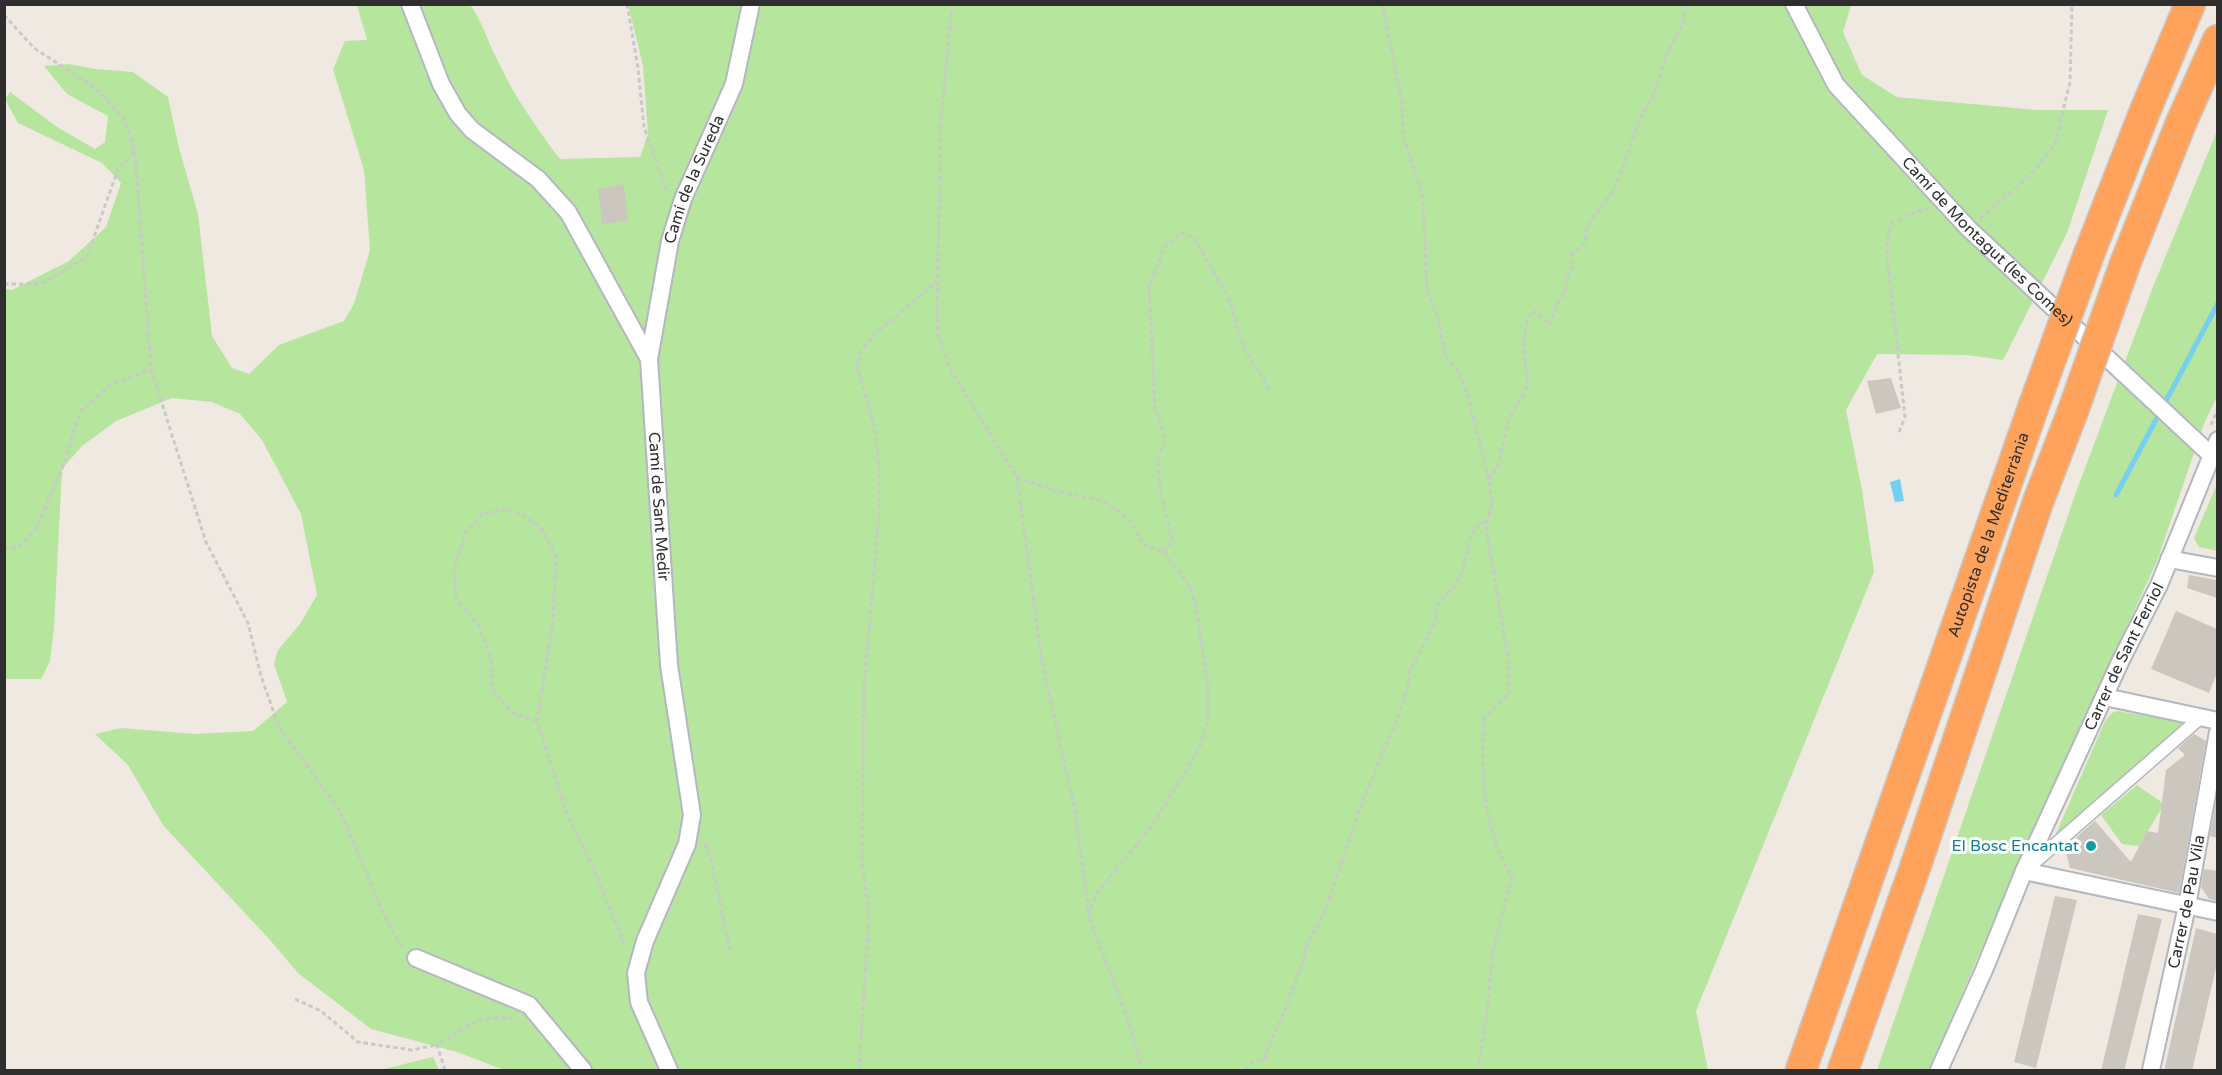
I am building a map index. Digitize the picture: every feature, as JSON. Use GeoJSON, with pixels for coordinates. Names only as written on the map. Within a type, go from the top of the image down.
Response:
{"type":"FeatureCollection","features":[{"type":"Feature","properties":{"kind":"highway","name":"Autopista de la Mediterrània"},"geometry":{"type":"LineString","coordinates":[[1801,1071],[2089,254],[2190,4]]}},
{"type":"Feature","properties":{"kind":"highway"},"geometry":{"type":"LineString","coordinates":[[1843,1071],[1917,862],[2038,502],[2125,264],[2217,40]]}},
{"type":"Feature","properties":{"kind":"street","name":"Camí de Sant Medir"},"geometry":{"type":"LineString","coordinates":[[410,4],[441,84],[458,114],[472,130],[538,179],[568,212],[649,359],[669,665],[692,815],[687,844],[645,941],[636,974],[639,1002],[669,1071]]}},
{"type":"Feature","properties":{"kind":"street","name":"Camí de la Sureda"},"geometry":{"type":"LineString","coordinates":[[649,359],[670,241],[683,199],[734,84],[751,4]]}},
{"type":"Feature","properties":{"kind":"street","name":"Camí de Montagut (les Comes)"},"geometry":{"type":"LineString","coordinates":[[1794,4],[1836,85],[1968,228],[2214,444]]}},
{"type":"Feature","properties":{"kind":"street","name":"Carrer de Sant Ferriol"},"geometry":{"type":"LineString","coordinates":[[1939,1071],[1984,970],[2024,871],[2106,697],[2121,660],[2156,593],[2214,444]]}},
{"type":"Feature","properties":{"kind":"street"},"geometry":{"type":"LineString","coordinates":[[2169,559],[2217,568]]}},
{"type":"Feature","properties":{"kind":"street"},"geometry":{"type":"LineString","coordinates":[[2106,697],[2217,721]]}},
{"type":"Feature","properties":{"kind":"street","name":"Carrer de Sant Ferriol"},"geometry":{"type":"LineString","coordinates":[[2024,871],[2200,718]]}},
{"type":"Feature","properties":{"kind":"street","name":"Carrer de Pau Vila"},"geometry":{"type":"LineString","coordinates":[[2151,1071],[2187,906],[2217,732]]}},
{"type":"Feature","properties":{"kind":"street"},"geometry":{"type":"LineString","coordinates":[[2024,871],[2217,912]]}},
{"type":"Feature","properties":{"kind":"street"},"geometry":{"type":"LineString","coordinates":[[416,958],[529,1005],[583,1071]]}},
{"type":"Feature","properties":{"kind":"path"},"geometry":{"type":"LineString","coordinates":[[627,4],[638,68],[644,127],[677,219]]}},
{"type":"Feature","properties":{"kind":"path"},"geometry":{"type":"LineString","coordinates":[[952,4],[941,120],[938,334],[950,369],[1017,477],[1042,662],[1075,812],[1089,917],[1129,1022],[1142,1071]]}},
{"type":"Feature","properties":{"kind":"path"},"geometry":{"type":"LineString","coordinates":[[1382,4],[1402,102],[1403,134],[1423,198],[1427,291],[1437,313],[1445,355],[1460,374],[1468,397],[1490,480],[1492,503],[1486,528],[1509,664],[1509,693],[1484,718],[1483,785],[1496,844],[1512,878],[1492,950],[1485,1029],[1478,1071]]}},
{"type":"Feature","properties":{"kind":"path"},"geometry":{"type":"LineString","coordinates":[[1490,480],[1498,465],[1509,419],[1528,386],[1523,345],[1528,316],[1536,311],[1550,326],[1572,268],[1572,254],[1585,243],[1587,226],[1614,190],[1639,120],[1653,97],[1668,51],[1683,24],[1686,4]]}},
{"type":"Feature","properties":{"kind":"path"},"geometry":{"type":"LineString","coordinates":[[1968,228],[2019,185],[2040,164],[2055,144],[2070,82],[2072,4]]}},
{"type":"Feature","properties":{"kind":"path"},"geometry":{"type":"LineString","coordinates":[[4,15],[34,48],[97,89],[125,120],[135,152],[151,369],[206,542],[248,623],[261,676],[279,727],[340,812],[382,911],[399,943],[416,958]]}},
{"type":"Feature","properties":{"kind":"path"},"geometry":{"type":"LineString","coordinates":[[4,284],[41,284],[87,257],[118,169],[135,152]]}},
{"type":"Feature","properties":{"kind":"path"},"geometry":{"type":"LineString","coordinates":[[1899,432],[1905,417],[1887,255],[1888,238],[1892,223],[1944,202]]}},
{"type":"Feature","properties":{"kind":"path"},"geometry":{"type":"LineString","coordinates":[[1163,551],[1173,542],[1160,490],[1158,460],[1165,437],[1155,408],[1149,287],[1165,246],[1181,233],[1194,237],[1215,274],[1230,301],[1244,349],[1269,389]]}},
{"type":"Feature","properties":{"kind":"path"},"geometry":{"type":"LineString","coordinates":[[859,1071],[868,914],[862,864],[864,686],[879,514],[879,464],[874,427],[857,366],[860,352],[875,334],[937,281]]}},
{"type":"Feature","properties":{"kind":"path"},"geometry":{"type":"LineString","coordinates":[[4,549],[20,546],[38,526],[62,469],[80,412],[111,384],[151,369]]}},
{"type":"Feature","properties":{"kind":"path"},"geometry":{"type":"LineString","coordinates":[[2214,444],[2217,408]]}},
{"type":"Feature","properties":{"kind":"path"},"geometry":{"type":"LineString","coordinates":[[1017,477],[1052,490],[1104,501],[1128,518],[1145,546],[1163,551],[1191,588],[1197,612],[1208,688],[1208,721],[1199,749],[1152,826],[1096,894],[1089,917]]}},
{"type":"Feature","properties":{"kind":"path"},"geometry":{"type":"LineString","coordinates":[[537,721],[513,713],[491,688],[491,659],[479,626],[456,598],[454,570],[465,534],[482,514],[505,510],[523,514],[542,529],[556,557],[553,620],[537,721],[568,817],[592,865],[636,974]]}},
{"type":"Feature","properties":{"kind":"path"},"geometry":{"type":"LineString","coordinates":[[1245,1071],[1252,1063],[1265,1058],[1304,959],[1306,947],[1325,911],[1363,800],[1397,720],[1407,689],[1410,670],[1434,624],[1438,602],[1454,586],[1462,573],[1472,533],[1479,524],[1488,521]]}},
{"type":"Feature","properties":{"kind":"path"},"geometry":{"type":"LineString","coordinates":[[692,815],[711,858],[730,952]]}},
{"type":"Feature","properties":{"kind":"path"},"geometry":{"type":"LineString","coordinates":[[296,999],[321,1011],[358,1042],[412,1050],[437,1045],[479,1019],[498,1017],[543,1022]]}},
{"type":"Feature","properties":{"kind":"path"},"geometry":{"type":"LineString","coordinates":[[437,1045],[445,1071]]}},
{"type":"Feature","properties":{"kind":"green space"},"geometry":{"type":"Polygon","coordinates":[[[628,4],[1851,5],[1843,32],[1862,75],[1897,97],[2038,110],[2108,110],[2067,233],[2003,360],[1967,355],[1877,354],[1846,410],[1862,490],[1874,572],[1696,1011],[1708,1070],[504,1070],[457,1052],[371,1029],[298,973],[163,825],[128,765],[95,734],[121,728],[194,734],[253,731],[287,702],[274,664],[278,650],[300,624],[317,595],[301,514],[262,440],[240,414],[212,402],[172,398],[116,421],[82,446],[62,469],[54,628],[50,661],[41,679],[5,679],[5,289],[12,290],[69,261],[106,227],[121,183],[102,163],[18,123],[5,99],[10,92],[57,127],[95,149],[105,142],[108,116],[67,94],[44,66],[68,64],[133,72],[168,97],[179,148],[198,214],[212,336],[232,368],[249,374],[279,345],[344,321],[354,304],[370,250],[364,170],[333,69],[345,41],[367,40],[357,5],[470,5],[516,96],[560,159],[640,157],[648,134],[643,66],[628,4]]]}},
{"type":"Feature","properties":{"kind":"green space"},"geometry":{"type":"Polygon","coordinates":[[[2217,131],[2217,396],[2204,424],[2157,561],[2027,844],[1929,1070],[1877,1070],[2075,495],[2153,287],[2217,131]]]}},
{"type":"Feature","properties":{"kind":"green space"},"geometry":{"type":"Polygon","coordinates":[[[2217,484],[2218,551],[2199,547],[2194,538],[2217,484]]]}},
{"type":"Feature","properties":{"kind":"green space"},"geometry":{"type":"Polygon","coordinates":[[[2117,711],[2185,722],[2055,836],[2105,721],[2117,711]]]}},
{"type":"Feature","properties":{"kind":"green space"},"geometry":{"type":"Polygon","coordinates":[[[2137,785],[2164,804],[2139,846],[2122,844],[2101,815],[2137,785]]]}},
{"type":"Feature","properties":{"kind":"green space"},"geometry":{"type":"Polygon","coordinates":[[[433,1057],[439,1070],[380,1070],[433,1057]]]}},
{"type":"Feature","properties":{"kind":"water"},"geometry":{"type":"Polygon","coordinates":[[[1900,479],[1904,501],[1895,502],[1890,482],[1900,479]]]}},
{"type":"Feature","properties":{"kind":"building"},"geometry":{"type":"Polygon","coordinates":[[[624,184],[628,221],[602,224],[598,189],[624,184]]]}},
{"type":"Feature","properties":{"kind":"building"},"geometry":{"type":"Polygon","coordinates":[[[1891,378],[1901,408],[1876,414],[1867,381],[1891,378]]]}},
{"type":"Feature","properties":{"kind":"building"},"geometry":{"type":"Polygon","coordinates":[[[2189,575],[2217,580],[2217,598],[2187,588],[2189,575]]]}},
{"type":"Feature","properties":{"kind":"building"},"geometry":{"type":"Polygon","coordinates":[[[2176,611],[2217,629],[2217,673],[2209,693],[2151,669],[2176,611]]]}},
{"type":"Feature","properties":{"kind":"building"},"geometry":{"type":"Polygon","coordinates":[[[2194,734],[2206,741],[2179,893],[2070,868],[2065,847],[2095,821],[2131,862],[2147,831],[2158,833],[2166,770],[2185,755],[2178,748],[2194,734]]]}},
{"type":"Feature","properties":{"kind":"building"},"geometry":{"type":"Polygon","coordinates":[[[2217,795],[2217,838],[2210,836],[2217,795]]]}},
{"type":"Feature","properties":{"kind":"building"},"geometry":{"type":"Polygon","coordinates":[[[2204,869],[2217,871],[2217,901],[2209,899],[2201,887],[2204,869]]]}},
{"type":"Feature","properties":{"kind":"building"},"geometry":{"type":"Polygon","coordinates":[[[2055,896],[2077,900],[2036,1068],[2014,1062],[2055,896]]]}},
{"type":"Feature","properties":{"kind":"building"},"geometry":{"type":"Polygon","coordinates":[[[2138,914],[2162,919],[2124,1071],[2101,1071],[2138,914]]]}},
{"type":"Feature","properties":{"kind":"building"},"geometry":{"type":"Polygon","coordinates":[[[2196,928],[2217,934],[2217,964],[2192,1071],[2164,1071],[2196,928]]]}},
{"type":"Feature","properties":{"kind":"waterway"},"geometry":{"type":"LineString","coordinates":[[2116,495],[2218,303]]}},
{"type":"Feature","properties":{"kind":"place","name":"El Bosc Encantat"},"geometry":{"type":"Point","coordinates":[2091,846]}}]}
